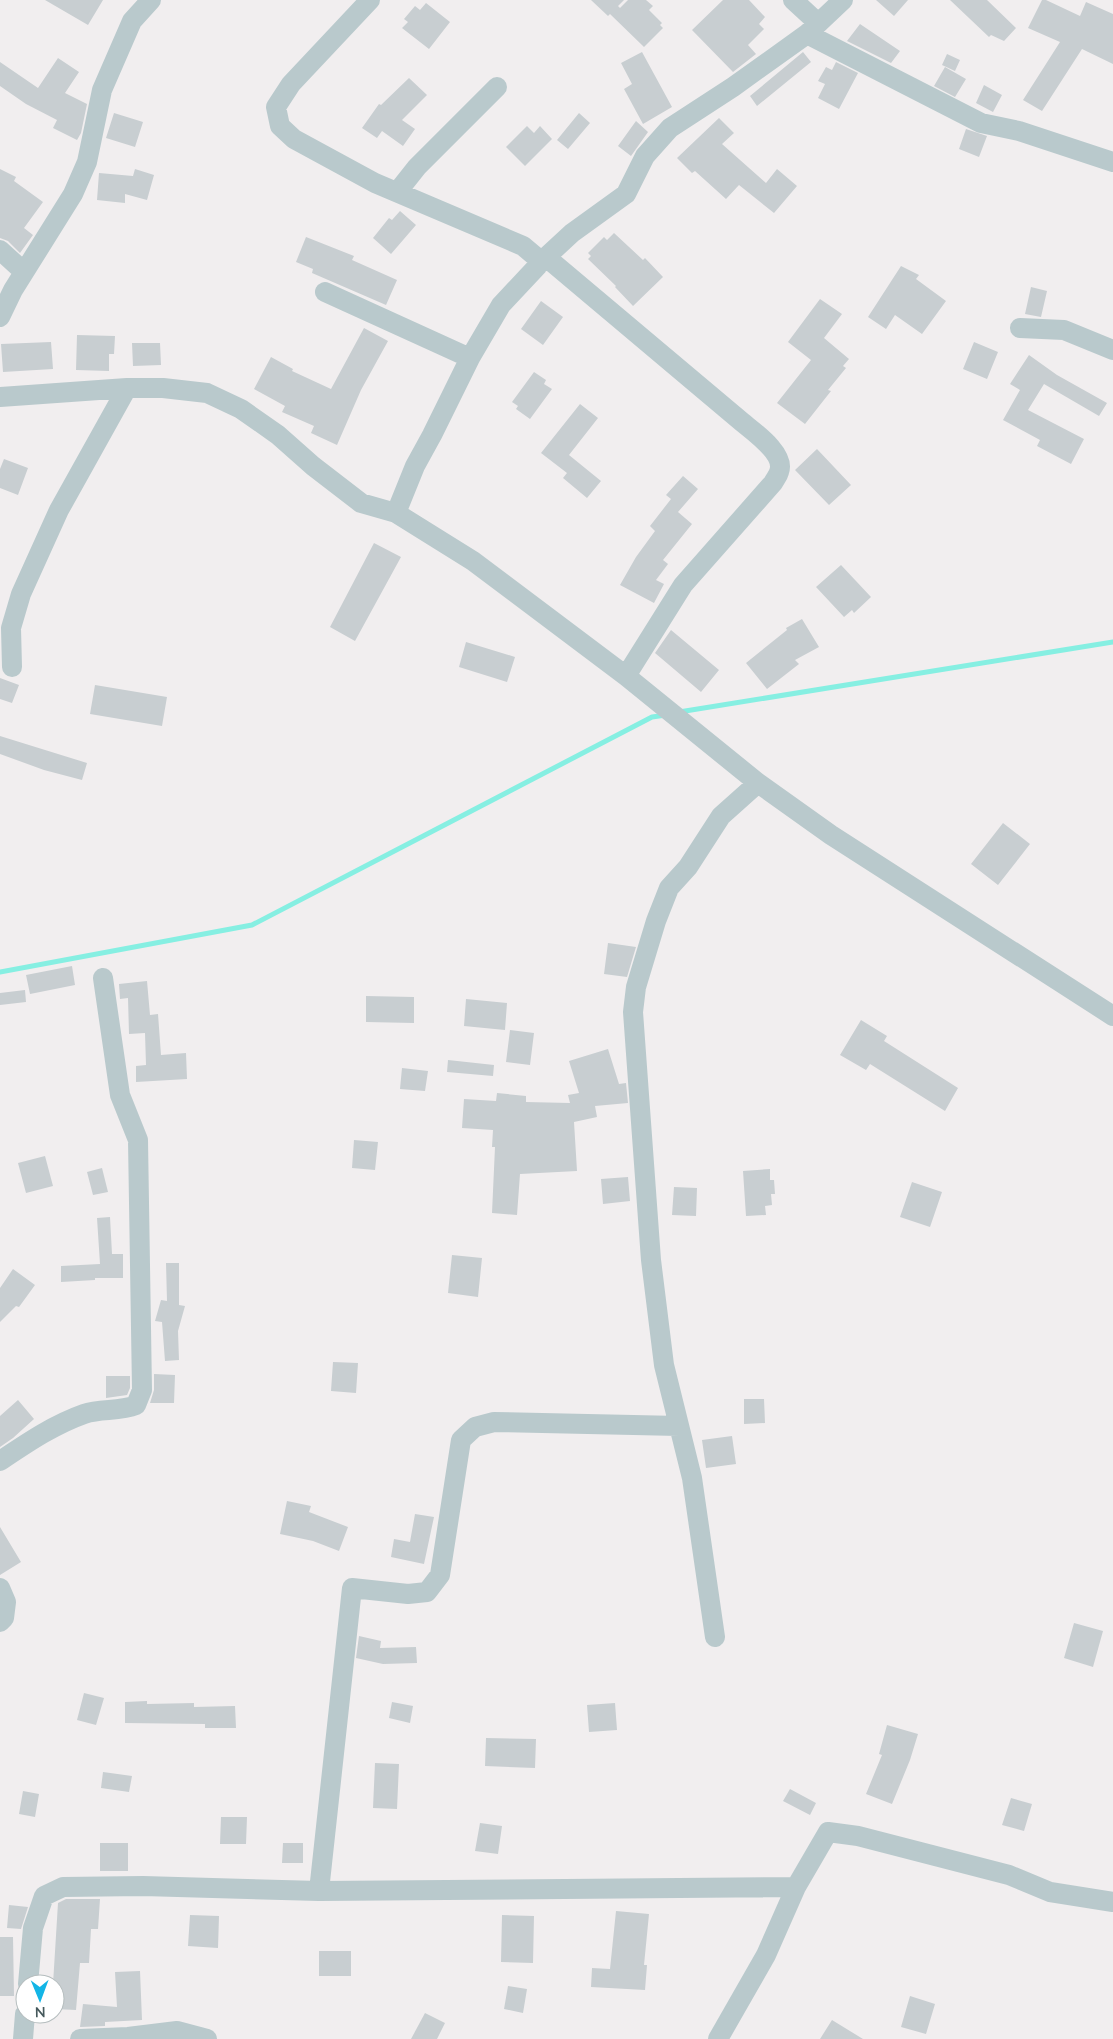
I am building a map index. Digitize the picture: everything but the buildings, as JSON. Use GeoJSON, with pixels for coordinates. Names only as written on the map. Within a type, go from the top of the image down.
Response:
{"type":"FeatureCollection","features":[{"type":"Feature","properties":{"kind":"street"},"geometry":{"type":"LineString","coordinates":[[0,317],[13,290],[74,194],[87,162],[102,90],[132,21],[151,0]]}},
{"type":"Feature","properties":{"kind":"street"},"geometry":{"type":"LineString","coordinates":[[370,0],[298,77],[276,107],[280,126],[294,139],[367,178],[523,246],[544,260],[749,427],[779,457],[780,471],[772,483],[684,585],[626,676]]}},
{"type":"Feature","properties":{"kind":"street"},"geometry":{"type":"LineString","coordinates":[[793,0],[813,29],[981,123],[1019,131],[1113,162]]}},
{"type":"Feature","properties":{"kind":"street"},"geometry":{"type":"LineString","coordinates":[[396,513],[415,466],[470,358],[501,305],[544,260],[588,220],[626,194],[645,156],[670,128],[733,87],[813,29],[843,0]]}},
{"type":"Feature","properties":{"kind":"street"},"geometry":{"type":"LineString","coordinates":[[398,191],[417,167],[497,87]]}},
{"type":"Feature","properties":{"kind":"street"},"geometry":{"type":"LineString","coordinates":[[0,250],[24,272]]}},
{"type":"Feature","properties":{"kind":"street"},"geometry":{"type":"LineString","coordinates":[[325,292],[470,358]]}},
{"type":"Feature","properties":{"kind":"street"},"geometry":{"type":"LineString","coordinates":[[1020,328],[1064,330],[1113,350]]}},
{"type":"Feature","properties":{"kind":"street"},"geometry":{"type":"LineString","coordinates":[[12,667],[11,628],[21,594],[58,510],[127,388]]}},
{"type":"Feature","properties":{"kind":"street"},"geometry":{"type":"LineString","coordinates":[[0,397],[127,388],[164,388],[207,393],[241,409],[278,435],[313,466],[362,503],[396,513],[473,561],[626,676],[758,782],[847,846],[1113,1016]]}},
{"type":"Feature","properties":{"kind":"street"},"geometry":{"type":"LineString","coordinates":[[715,1637],[692,1478],[664,1365],[650,1260],[633,1012],[636,987],[656,922],[669,888],[688,867],[721,816],[758,782]]}},
{"type":"Feature","properties":{"kind":"street"},"geometry":{"type":"LineString","coordinates":[[0,1462],[36,1436],[85,1414],[99,1410],[126,1409],[136,1405],[142,1390],[138,1140],[120,1095],[103,978]]}},
{"type":"Feature","properties":{"kind":"street"},"geometry":{"type":"LineString","coordinates":[[319,1891],[352,1588],[408,1594],[426,1592],[440,1576],[461,1440],[475,1427],[494,1422],[679,1426]]}},
{"type":"Feature","properties":{"kind":"street"},"geometry":{"type":"LineString","coordinates":[[0,1588],[6,1602],[4,1618],[0,1622]]}},
{"type":"Feature","properties":{"kind":"street"},"geometry":{"type":"LineString","coordinates":[[718,2039],[766,1956],[796,1887],[828,1832],[858,1836],[1009,1875],[1050,1892],[1113,1902]]}},
{"type":"Feature","properties":{"kind":"street"},"geometry":{"type":"LineString","coordinates":[[29,1974],[33,1928],[44,1896],[63,1888],[143,1886],[319,1891],[796,1887]]}},
{"type":"Feature","properties":{"kind":"street"},"geometry":{"type":"LineString","coordinates":[[23,2039],[24,2024]]}},
{"type":"Feature","properties":{"kind":"street"},"geometry":{"type":"LineString","coordinates":[[80,2039],[128,2037],[178,2031],[207,2039]]}},
{"type":"Feature","properties":{"kind":"waterway"},"geometry":{"type":"LineString","coordinates":[[679,712],[1113,642]]}},
{"type":"Feature","properties":{"kind":"waterway"},"geometry":{"type":"LineString","coordinates":[[0,972],[252,925],[652,717],[666,715]]}}]}
